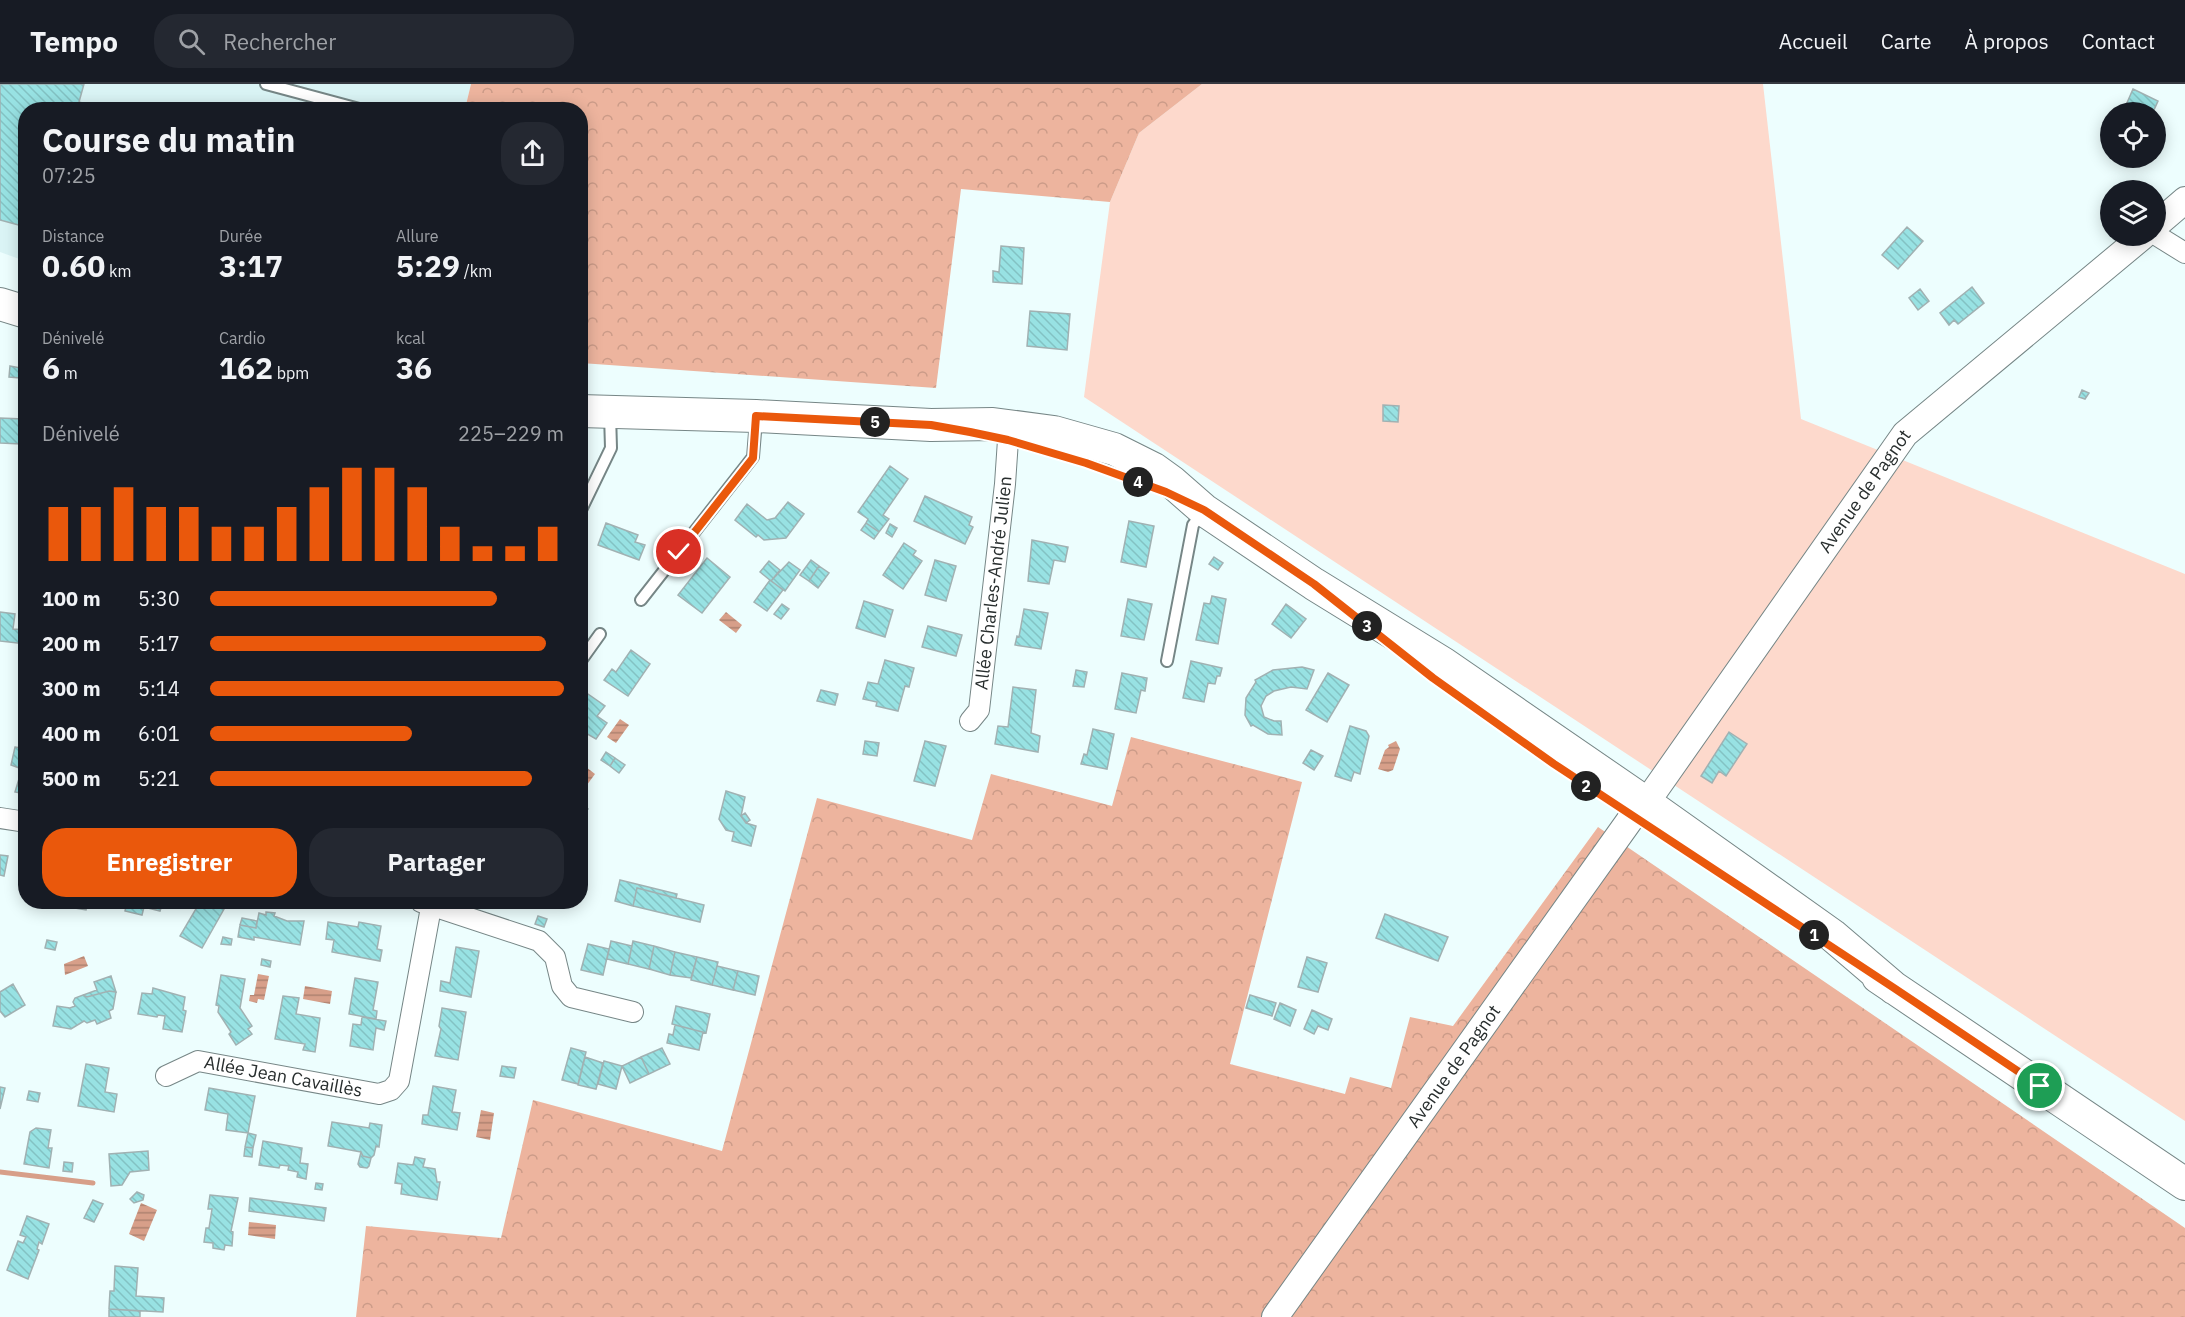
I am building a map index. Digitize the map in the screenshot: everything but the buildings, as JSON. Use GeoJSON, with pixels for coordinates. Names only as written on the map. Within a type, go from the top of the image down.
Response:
{"type":"FeatureCollection","features":[{"type":"Feature","properties":{"kind":"main road"},"geometry":{"type":"LineString","coordinates":[[595,411],[931,425],[972,423],[1024,426],[1093,442],[1134,458],[1173,482],[1204,510],[1314,584],[1433,678],[1554,764],[1639,810],[1894,988],[2185,1184]]}},
{"type":"Feature","properties":{"kind":"main road"},"geometry":{"type":"LineString","coordinates":[[931,425],[1008,440],[1106,470],[1204,510]]}},
{"type":"Feature","properties":{"kind":"street"},"geometry":{"type":"LineString","coordinates":[[2166,216],[2185,200]]}},
{"type":"Feature","properties":{"kind":"street"},"geometry":{"type":"LineString","coordinates":[[2166,242],[2185,254]]}},
{"type":"Feature","properties":{"kind":"street","name":"Avenue de Pagnot"},"geometry":{"type":"LineString","coordinates":[[1275,1317],[1639,810],[1905,434],[2131,246]]}},
{"type":"Feature","properties":{"kind":"street","name":"Allée Charles-André Julien"},"geometry":{"type":"LineString","coordinates":[[970,721],[979,710],[1008,440]]}},
{"type":"Feature","properties":{"kind":"street"},"geometry":{"type":"LineString","coordinates":[[0,818],[18,821]]}},
{"type":"Feature","properties":{"kind":"street","name":"Allée Jean Cavaillès"},"geometry":{"type":"LineString","coordinates":[[166,1076],[198,1061],[379,1094],[391,1090],[399,1081],[427,909]]}},
{"type":"Feature","properties":{"kind":"street"},"geometry":{"type":"LineString","coordinates":[[448,909],[539,941],[555,957],[562,986],[571,997],[633,1012]]}},
{"type":"Feature","properties":{"kind":"lane"},"geometry":{"type":"LineString","coordinates":[[266,84],[333,102]]}},
{"type":"Feature","properties":{"kind":"lane"},"geometry":{"type":"LineString","coordinates":[[588,495],[611,448],[595,411]]}},
{"type":"Feature","properties":{"kind":"lane"},"geometry":{"type":"LineString","coordinates":[[641,600],[753,458],[756,416]]}},
{"type":"Feature","properties":{"kind":"lane"},"geometry":{"type":"LineString","coordinates":[[1167,661],[1193,525],[1204,510]]}},
{"type":"Feature","properties":{"kind":"lane"},"geometry":{"type":"LineString","coordinates":[[588,651],[600,634]]}},
{"type":"Feature","properties":{"kind":"shaded area"},"geometry":{"type":"Polygon","coordinates":[[[0,84],[471,84],[467,102],[18,102],[18,258],[0,252],[0,84]]]}},
{"type":"Feature","properties":{"kind":"shaded area"},"geometry":{"type":"Polygon","coordinates":[[[1202,84],[1763,84],[1801,419],[2185,574],[2185,1121],[1084,397],[1110,202],[1139,133],[1202,84]]]}},
{"type":"Feature","properties":{"kind":"shaded area"},"geometry":{"type":"Polygon","coordinates":[[[726,612],[742,625],[736,633],[719,620],[726,612]]]}},
{"type":"Feature","properties":{"kind":"shaded area"},"geometry":{"type":"Polygon","coordinates":[[[620,719],[629,725],[616,743],[607,737],[620,719]]]}},
{"type":"Feature","properties":{"kind":"shaded area"},"geometry":{"type":"Polygon","coordinates":[[[1396,741],[1400,749],[1393,770],[1388,772],[1378,769],[1388,745],[1396,741]]]}},
{"type":"Feature","properties":{"kind":"shaded area"},"geometry":{"type":"Polygon","coordinates":[[[588,769],[595,774],[588,784],[588,769]]]}},
{"type":"Feature","properties":{"kind":"shaded area"},"geometry":{"type":"Polygon","coordinates":[[[84,956],[88,966],[65,975],[64,964],[84,956]]]}},
{"type":"Feature","properties":{"kind":"shaded area"},"geometry":{"type":"Polygon","coordinates":[[[258,974],[269,976],[264,1000],[258,999],[257,1003],[249,1001],[250,995],[254,995],[258,974]]]}},
{"type":"Feature","properties":{"kind":"shaded area"},"geometry":{"type":"Polygon","coordinates":[[[305,986],[332,991],[330,1004],[303,999],[305,986]]]}},
{"type":"Feature","properties":{"kind":"shaded area"},"geometry":{"type":"Polygon","coordinates":[[[481,1110],[494,1113],[490,1140],[476,1137],[481,1110]]]}},
{"type":"Feature","properties":{"kind":"shaded area"},"geometry":{"type":"Polygon","coordinates":[[[141,1203],[157,1210],[144,1241],[129,1234],[141,1203]]]}},
{"type":"Feature","properties":{"kind":"shaded area"},"geometry":{"type":"Polygon","coordinates":[[[249,1222],[276,1225],[275,1239],[248,1235],[249,1222]]]}},
{"type":"Feature","properties":{"kind":"green space"},"geometry":{"type":"Polygon","coordinates":[[[471,84],[1202,84],[1139,133],[1110,202],[961,189],[936,388],[588,363],[588,102],[467,102],[471,84]]]}},
{"type":"Feature","properties":{"kind":"green space"},"geometry":{"type":"Polygon","coordinates":[[[1131,737],[1302,782],[1230,1064],[1345,1094],[1350,1077],[1391,1088],[1410,1017],[1453,1026],[1598,827],[2185,1228],[2185,1317],[356,1317],[366,1226],[501,1238],[533,1100],[722,1151],[817,798],[972,840],[991,774],[1112,806],[1131,737]]]}},
{"type":"Feature","properties":{"kind":"waterway"},"geometry":{"type":"LineString","coordinates":[[0,1172],[93,1183]]}},
{"type":"Feature","properties":{"kind":"route"},"geometry":{"type":"LineString","coordinates":[[679,552],[753,458],[756,416],[931,425],[970,432],[1047,451],[1166,492],[1204,510],[1314,584],[1433,678],[1554,764],[2040,1086]]}}]}
